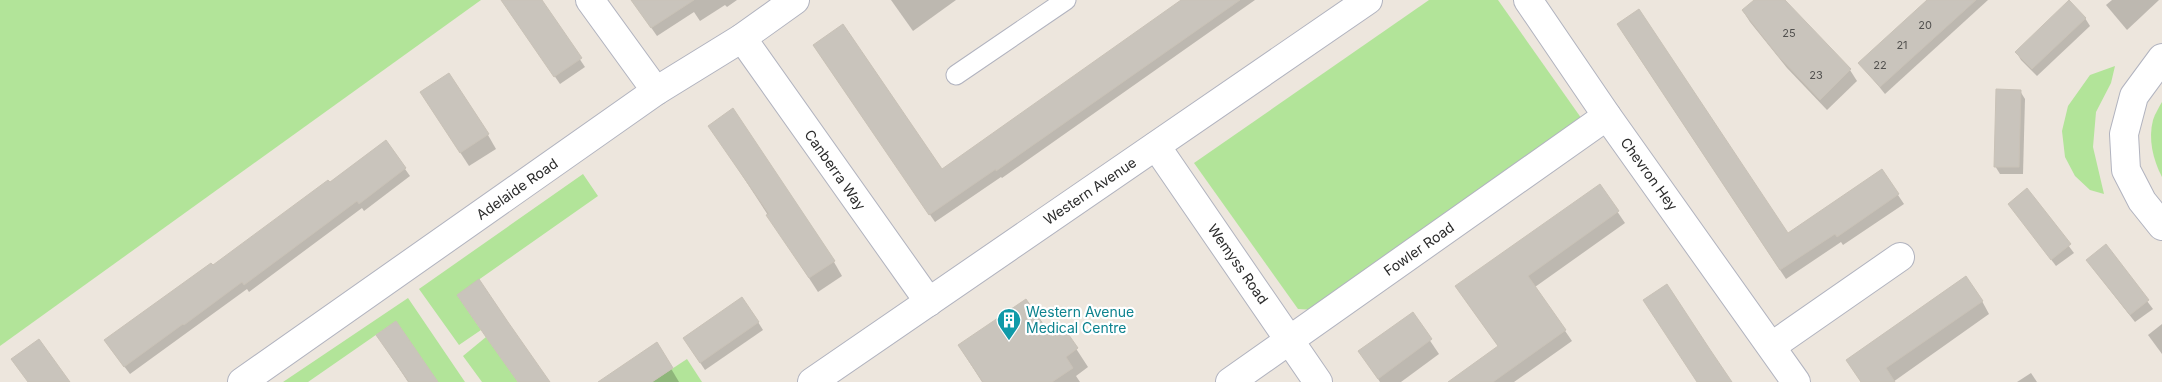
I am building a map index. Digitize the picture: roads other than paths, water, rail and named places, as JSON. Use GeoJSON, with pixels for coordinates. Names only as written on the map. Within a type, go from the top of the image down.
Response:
{"type":"FeatureCollection","features":[{"type":"Feature","properties":{"kind":"street"},"geometry":{"type":"LineString","coordinates":[[590,0],[656,91]]}},
{"type":"Feature","properties":{"kind":"street","name":"Adelaide Road"},"geometry":{"type":"LineString","coordinates":[[242,382],[656,91],[742,38],[794,0]]}},
{"type":"Feature","properties":{"kind":"street","name":"Western Avenue"},"geometry":{"type":"LineString","coordinates":[[812,382],[1368,0]]}},
{"type":"Feature","properties":{"kind":"street","name":"Chevron Hey"},"geometry":{"type":"LineString","coordinates":[[1528,0],[1607,116],[1796,382]]}},
{"type":"Feature","properties":{"kind":"street","name":"Canberra Way"},"geometry":{"type":"LineString","coordinates":[[742,38],[929,302]]}},
{"type":"Feature","properties":{"kind":"street"},"geometry":{"type":"LineString","coordinates":[[2160,60],[2134,96],[2124,134],[2126,170],[2142,201],[2162,226]]}},
{"type":"Feature","properties":{"kind":"street","name":"Fowler Road"},"geometry":{"type":"LineString","coordinates":[[1230,382],[1607,116]]}},
{"type":"Feature","properties":{"kind":"street","name":"Wemyss Road"},"geometry":{"type":"LineString","coordinates":[[1156,146],[1291,340],[1318,382]]}},
{"type":"Feature","properties":{"kind":"street"},"geometry":{"type":"LineString","coordinates":[[1772,346],[1900,257]]}},
{"type":"Feature","properties":{"kind":"lane"},"geometry":{"type":"LineString","coordinates":[[956,75],[1066,0]]}},
{"type":"Feature","properties":{"kind":"place","name":"Western Avenue Medical Centre"},"geometry":{"type":"Point","coordinates":[1009,341]}}]}
